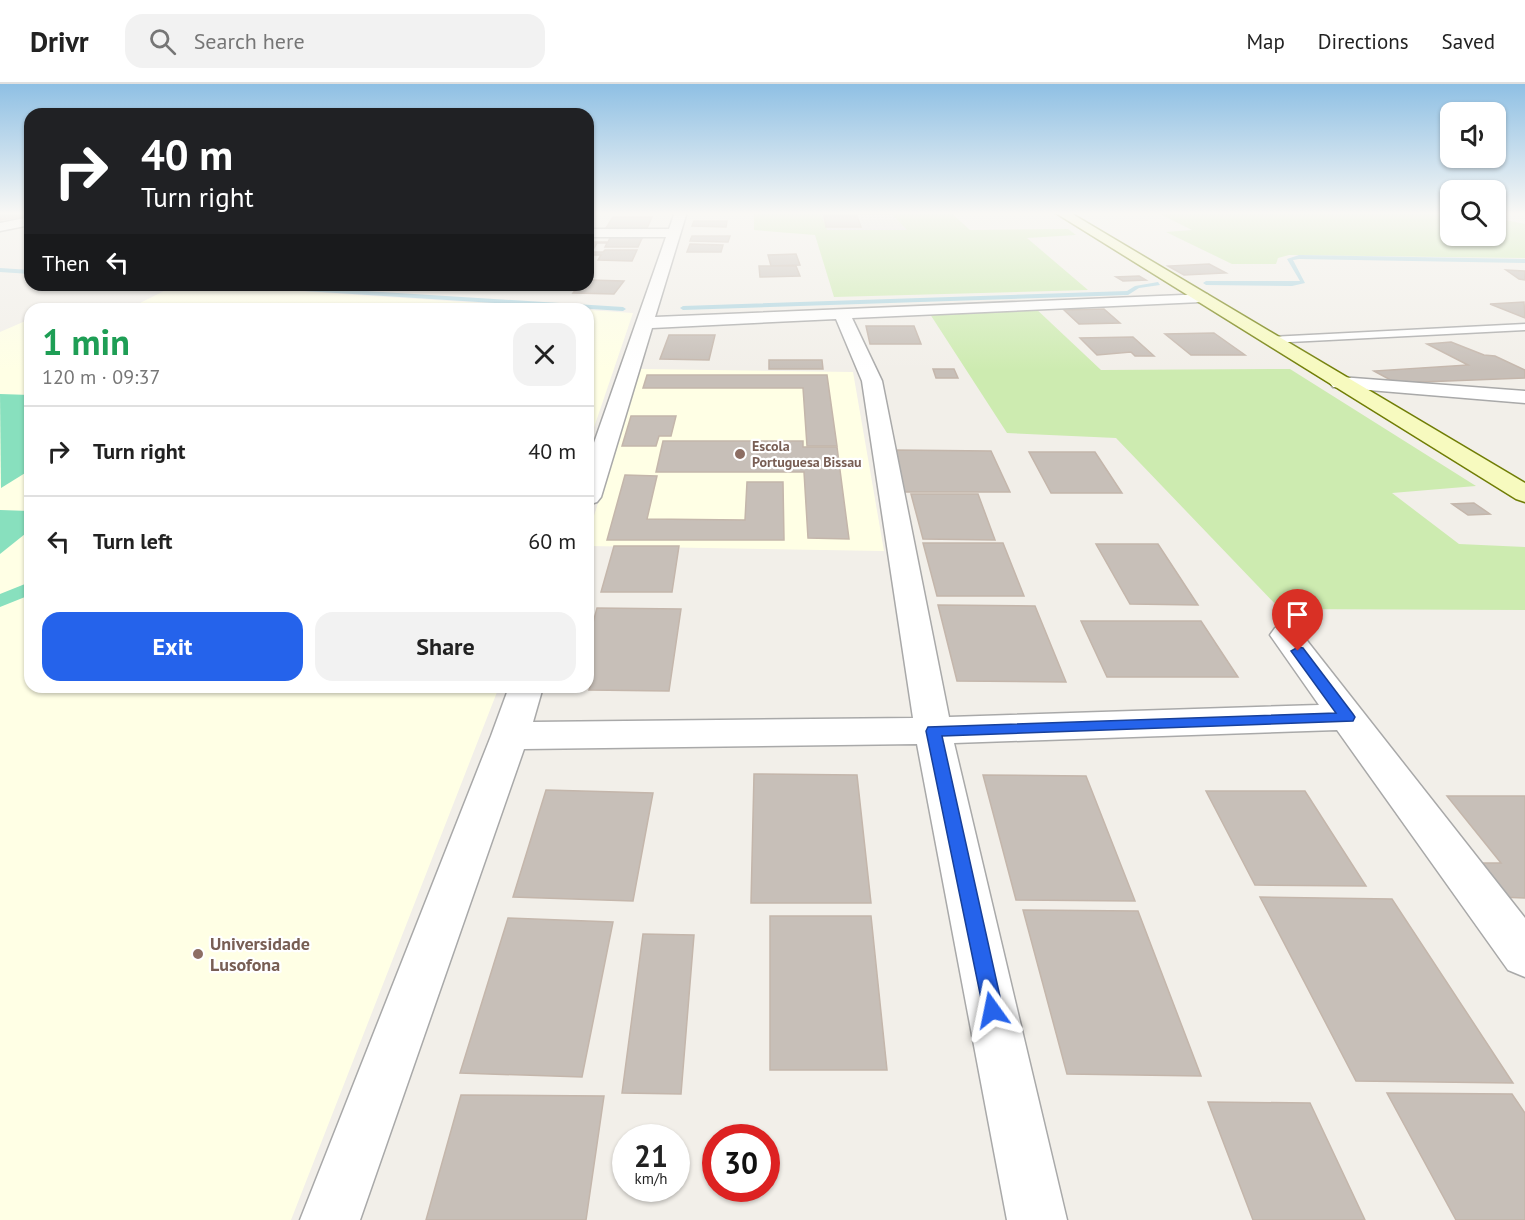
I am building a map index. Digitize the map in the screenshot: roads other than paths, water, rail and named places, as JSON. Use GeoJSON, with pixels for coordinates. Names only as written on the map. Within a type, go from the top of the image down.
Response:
{"type":"FeatureCollection","features":[{"type":"Feature","properties":{"kind":"main road"},"geometry":{"type":"LineString","coordinates":[[1148,265],[1525,494]]}},
{"type":"Feature","properties":{"kind":"street"},"geometry":{"type":"LineString","coordinates":[[594,478],[663,265]]}},
{"type":"Feature","properties":{"kind":"street"},"geometry":{"type":"LineString","coordinates":[[644,323],[1201,297]]}},
{"type":"Feature","properties":{"kind":"street"},"geometry":{"type":"LineString","coordinates":[[842,314],[872,381],[933,731],[1036,1220]]}},
{"type":"Feature","properties":{"kind":"street"},"geometry":{"type":"LineString","coordinates":[[1340,383],[1525,398]]}},
{"type":"Feature","properties":{"kind":"street"},"geometry":{"type":"LineString","coordinates":[[1286,635],[1525,955]]}},
{"type":"Feature","properties":{"kind":"street"},"geometry":{"type":"LineString","coordinates":[[330,1220],[524,693]]}},
{"type":"Feature","properties":{"kind":"street"},"geometry":{"type":"LineString","coordinates":[[510,736],[933,731],[1347,717]]}},
{"type":"Feature","properties":{"kind":"lane"},"geometry":{"type":"LineString","coordinates":[[1270,340],[1525,327]]}},
{"type":"Feature","properties":{"kind":"waterway"},"geometry":{"type":"LineString","coordinates":[[1206,283],[1292,284],[1303,282],[1293,265]]}},
{"type":"Feature","properties":{"kind":"waterway"},"geometry":{"type":"LineString","coordinates":[[0,270],[24,272]]}},
{"type":"Feature","properties":{"kind":"waterway"},"geometry":{"type":"LineString","coordinates":[[683,308],[1128,293],[1137,287],[1158,284]]}},
{"type":"Feature","properties":{"kind":"waterway"},"geometry":{"type":"LineString","coordinates":[[337,291],[528,303]]}},
{"type":"Feature","properties":{"kind":"waterway"},"geometry":{"type":"LineString","coordinates":[[594,307],[623,309]]}},
{"type":"Feature","properties":{"kind":"place","name":"Escola Portuguesa Bissau"},"geometry":{"type":"Point","coordinates":[740,454]}},
{"type":"Feature","properties":{"kind":"place","name":"Universidade Lusofona"},"geometry":{"type":"Point","coordinates":[198,954]}}]}
